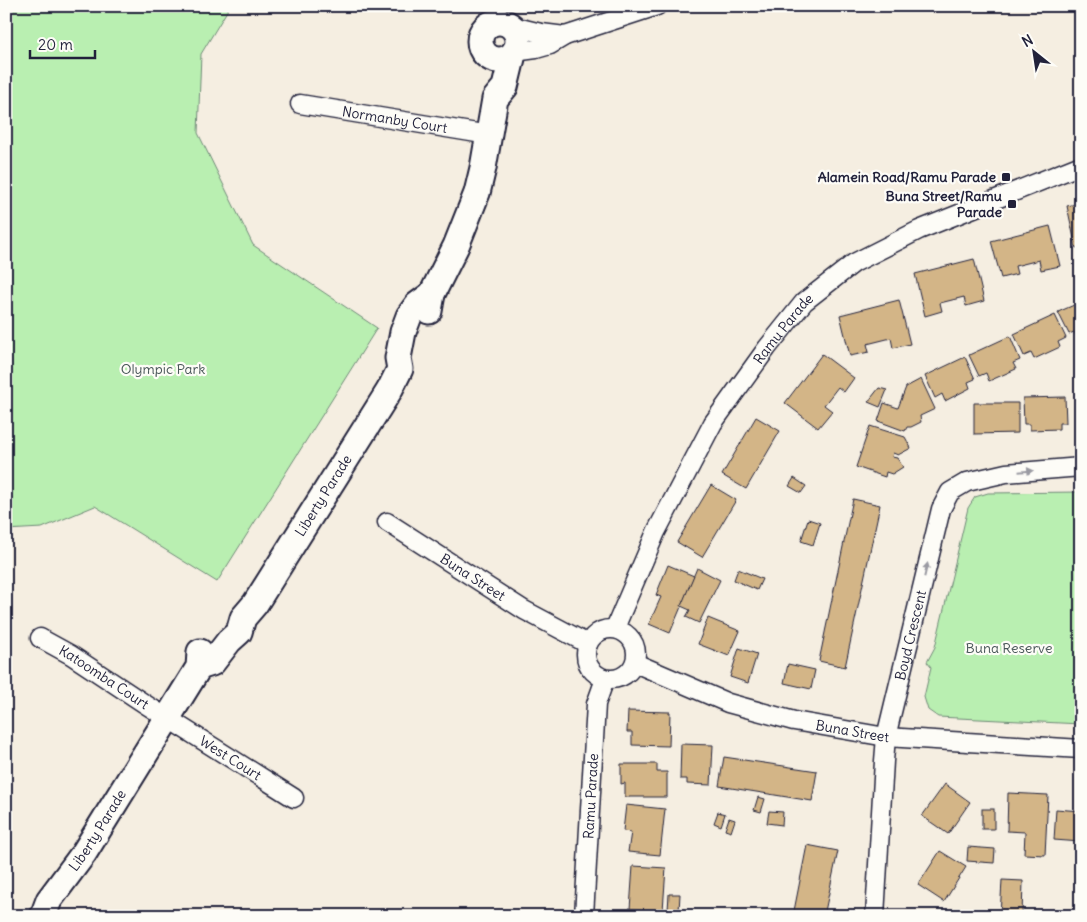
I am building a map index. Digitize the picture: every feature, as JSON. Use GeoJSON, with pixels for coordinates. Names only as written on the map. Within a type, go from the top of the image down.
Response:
{"type":"FeatureCollection","features":[{"type":"Feature","properties":{"kind":"street"},"geometry":{"type":"LineString","coordinates":[[514,53],[550,45],[565,36],[657,6]]}},
{"type":"Feature","properties":{"kind":"street"},"geometry":{"type":"LineString","coordinates":[[498,18],[541,32],[565,36]]}},
{"type":"Feature","properties":{"kind":"street"},"geometry":{"type":"LineString","coordinates":[[498,18],[516,32],[518,39],[514,53],[509,58],[498,60],[484,53],[480,38],[498,18]]}},
{"type":"Feature","properties":{"kind":"street","name":"Liberty Parade"},"geometry":{"type":"LineString","coordinates":[[484,53],[490,87],[495,99]]}},
{"type":"Feature","properties":{"kind":"street","name":"Liberty Parade"},"geometry":{"type":"LineString","coordinates":[[42,916],[49,900],[84,853],[199,667],[200,650],[214,634],[229,622],[243,618],[255,604],[388,392],[400,369],[398,358],[403,332],[409,316],[417,305],[432,294],[448,265],[468,217],[479,185],[495,99],[505,87],[514,53]]}},
{"type":"Feature","properties":{"kind":"street","name":"Normanby Court"},"geometry":{"type":"LineString","coordinates":[[300,104],[489,135]]}},
{"type":"Feature","properties":{"kind":"street","name":"Ramu Parade"},"geometry":{"type":"LineString","coordinates":[[615,628],[656,532],[714,423],[767,348],[804,302],[854,263],[919,230],[1081,165]]}},
{"type":"Feature","properties":{"kind":"street","name":"Boyd Crescent"},"geometry":{"type":"LineString","coordinates":[[875,916],[886,737],[941,509],[950,492],[967,482],[1006,473],[1081,467]]}},
{"type":"Feature","properties":{"kind":"street","name":"Buna Street"},"geometry":{"type":"LineString","coordinates":[[387,522],[524,610],[588,644]]}},
{"type":"Feature","properties":{"kind":"street"},"geometry":{"type":"LineString","coordinates":[[606,628],[622,630],[633,640],[637,655],[635,663],[632,669],[620,678],[612,679],[597,675],[590,669],[587,661],[586,652],[588,644],[592,637],[606,628]]}},
{"type":"Feature","properties":{"kind":"street","name":"Katoomba Court"},"geometry":{"type":"LineString","coordinates":[[40,638],[71,655],[168,718]]}},
{"type":"Feature","properties":{"kind":"street","name":"Buna Street"},"geometry":{"type":"LineString","coordinates":[[635,663],[728,704],[794,721],[886,737],[1081,749]]}},
{"type":"Feature","properties":{"kind":"street","name":"Ramu Parade"},"geometry":{"type":"LineString","coordinates":[[584,916],[596,704],[605,678]]}},
{"type":"Feature","properties":{"kind":"street","name":"West Court"},"geometry":{"type":"LineString","coordinates":[[168,718],[294,798]]}},
{"type":"Feature","properties":{"kind":"green space","name":"Olympic Park"},"geometry":{"type":"Polygon","coordinates":[[[6,6],[230,6],[201,54],[198,133],[253,245],[377,328],[217,582],[95,506],[42,528],[6,530],[6,6]]]}},
{"type":"Feature","properties":{"kind":"green space","name":"Buna Reserve"},"geometry":{"type":"Polygon","coordinates":[[[1081,492],[1081,724],[938,717],[928,710],[924,697],[931,667],[927,662],[935,647],[968,508],[975,497],[988,493],[1081,492]]]}},
{"type":"Feature","properties":{"kind":"building"},"geometry":{"type":"Polygon","coordinates":[[[1081,203],[1081,247],[1076,248],[1067,206],[1081,203]]]}},
{"type":"Feature","properties":{"kind":"building"},"geometry":{"type":"Polygon","coordinates":[[[1050,226],[1060,266],[1041,270],[1039,260],[1015,266],[1017,274],[1001,278],[991,241],[1050,226]]]}},
{"type":"Feature","properties":{"kind":"building"},"geometry":{"type":"Polygon","coordinates":[[[974,259],[984,301],[966,306],[964,297],[940,303],[942,311],[925,316],[915,274],[974,259]]]}},
{"type":"Feature","properties":{"kind":"building"},"geometry":{"type":"Polygon","coordinates":[[[899,300],[910,344],[893,348],[891,338],[867,344],[869,352],[850,356],[840,315],[899,300]]]}},
{"type":"Feature","properties":{"kind":"building"},"geometry":{"type":"Polygon","coordinates":[[[1081,302],[1081,337],[1077,338],[1074,332],[1069,334],[1058,312],[1081,302]]]}},
{"type":"Feature","properties":{"kind":"building"},"geometry":{"type":"Polygon","coordinates":[[[1055,315],[1066,338],[1058,342],[1060,347],[1034,359],[1031,353],[1024,356],[1014,334],[1055,315]]]}},
{"type":"Feature","properties":{"kind":"building"},"geometry":{"type":"Polygon","coordinates":[[[1010,336],[1020,360],[1013,363],[1016,369],[989,381],[986,373],[979,376],[969,355],[1010,336]]]}},
{"type":"Feature","properties":{"kind":"building"},"geometry":{"type":"Polygon","coordinates":[[[822,354],[854,378],[844,392],[838,387],[824,405],[832,411],[818,428],[785,403],[822,354]]]}},
{"type":"Feature","properties":{"kind":"building"},"geometry":{"type":"Polygon","coordinates":[[[965,357],[975,379],[968,382],[970,388],[945,401],[942,394],[935,398],[925,376],[965,357]]]}},
{"type":"Feature","properties":{"kind":"building"},"geometry":{"type":"Polygon","coordinates":[[[921,379],[935,409],[920,416],[921,422],[907,427],[905,431],[878,421],[884,403],[898,408],[906,387],[921,379]]]}},
{"type":"Feature","properties":{"kind":"building"},"geometry":{"type":"Polygon","coordinates":[[[879,388],[887,390],[880,407],[868,402],[879,388]]]}},
{"type":"Feature","properties":{"kind":"building"},"geometry":{"type":"Polygon","coordinates":[[[1065,397],[1066,423],[1059,423],[1059,429],[1030,430],[1030,424],[1024,424],[1023,398],[1065,397]]]}},
{"type":"Feature","properties":{"kind":"building"},"geometry":{"type":"Polygon","coordinates":[[[974,403],[1018,403],[1018,433],[974,434],[974,403]]]}},
{"type":"Feature","properties":{"kind":"building"},"geometry":{"type":"Polygon","coordinates":[[[756,417],[780,431],[746,489],[722,475],[756,417]]]}},
{"type":"Feature","properties":{"kind":"building"},"geometry":{"type":"Polygon","coordinates":[[[870,426],[905,437],[911,448],[898,455],[893,453],[892,457],[897,458],[903,467],[892,474],[886,472],[885,477],[856,467],[870,426]]]}},
{"type":"Feature","properties":{"kind":"building"},"geometry":{"type":"Polygon","coordinates":[[[794,478],[806,486],[801,493],[789,486],[794,478]]]}},
{"type":"Feature","properties":{"kind":"building"},"geometry":{"type":"Polygon","coordinates":[[[711,485],[736,500],[702,557],[677,542],[711,485]]]}},
{"type":"Feature","properties":{"kind":"building"},"geometry":{"type":"Polygon","coordinates":[[[853,499],[880,505],[845,667],[819,661],[853,499]]]}},
{"type":"Feature","properties":{"kind":"building"},"geometry":{"type":"Polygon","coordinates":[[[808,519],[820,523],[813,545],[801,541],[808,519]]]}},
{"type":"Feature","properties":{"kind":"building"},"geometry":{"type":"Polygon","coordinates":[[[668,565],[694,576],[670,633],[649,624],[661,597],[656,595],[668,565]]]}},
{"type":"Feature","properties":{"kind":"building"},"geometry":{"type":"Polygon","coordinates":[[[697,568],[720,580],[699,623],[686,617],[690,610],[681,606],[697,568]]]}},
{"type":"Feature","properties":{"kind":"building"},"geometry":{"type":"Polygon","coordinates":[[[738,569],[762,579],[757,590],[734,580],[738,569]]]}},
{"type":"Feature","properties":{"kind":"building"},"geometry":{"type":"Polygon","coordinates":[[[708,618],[740,631],[729,656],[698,644],[708,618]]]}},
{"type":"Feature","properties":{"kind":"building"},"geometry":{"type":"Polygon","coordinates":[[[739,648],[757,654],[748,683],[730,677],[739,648]]]}},
{"type":"Feature","properties":{"kind":"building"},"geometry":{"type":"Polygon","coordinates":[[[788,664],[815,670],[811,689],[784,683],[788,664]]]}},
{"type":"Feature","properties":{"kind":"building"},"geometry":{"type":"Polygon","coordinates":[[[628,711],[670,712],[669,746],[632,745],[632,732],[627,732],[628,711]]]}},
{"type":"Feature","properties":{"kind":"building"},"geometry":{"type":"Polygon","coordinates":[[[681,744],[713,745],[711,785],[687,784],[687,779],[680,779],[681,744]]]}},
{"type":"Feature","properties":{"kind":"building"},"geometry":{"type":"Polygon","coordinates":[[[724,757],[817,771],[812,801],[719,786],[724,757]]]}},
{"type":"Feature","properties":{"kind":"building"},"geometry":{"type":"Polygon","coordinates":[[[621,764],[657,764],[657,772],[667,772],[667,797],[625,797],[625,783],[621,784],[621,764]]]}},
{"type":"Feature","properties":{"kind":"building"},"geometry":{"type":"Polygon","coordinates":[[[945,784],[970,802],[948,834],[922,816],[945,784]]]}},
{"type":"Feature","properties":{"kind":"building"},"geometry":{"type":"Polygon","coordinates":[[[1008,793],[1048,795],[1045,855],[1024,854],[1025,832],[1007,831],[1008,793]]]}},
{"type":"Feature","properties":{"kind":"building"},"geometry":{"type":"Polygon","coordinates":[[[758,797],[765,799],[761,812],[754,810],[758,797]]]}},
{"type":"Feature","properties":{"kind":"building"},"geometry":{"type":"Polygon","coordinates":[[[626,805],[665,809],[660,855],[628,852],[631,832],[623,831],[626,805]]]}},
{"type":"Feature","properties":{"kind":"building"},"geometry":{"type":"Polygon","coordinates":[[[1079,807],[1081,807],[1081,842],[1054,840],[1056,809],[1080,811],[1079,807]]]}},
{"type":"Feature","properties":{"kind":"building"},"geometry":{"type":"Polygon","coordinates":[[[982,809],[994,809],[994,829],[982,829],[982,809]]]}},
{"type":"Feature","properties":{"kind":"building"},"geometry":{"type":"Polygon","coordinates":[[[769,811],[783,812],[782,825],[767,823],[769,811]]]}},
{"type":"Feature","properties":{"kind":"building"},"geometry":{"type":"Polygon","coordinates":[[[718,812],[725,814],[721,826],[714,823],[718,812]]]}},
{"type":"Feature","properties":{"kind":"building"},"geometry":{"type":"Polygon","coordinates":[[[729,818],[735,820],[731,832],[725,830],[729,818]]]}},
{"type":"Feature","properties":{"kind":"building"},"geometry":{"type":"Polygon","coordinates":[[[807,845],[838,851],[824,916],[793,916],[807,845]]]}},
{"type":"Feature","properties":{"kind":"building"},"geometry":{"type":"Polygon","coordinates":[[[968,847],[995,849],[994,863],[967,861],[968,847]]]}},
{"type":"Feature","properties":{"kind":"building"},"geometry":{"type":"Polygon","coordinates":[[[940,851],[966,867],[944,902],[918,885],[940,851]]]}},
{"type":"Feature","properties":{"kind":"building"},"geometry":{"type":"Polygon","coordinates":[[[633,866],[666,868],[663,910],[630,909],[633,866]]]}},
{"type":"Feature","properties":{"kind":"building"},"geometry":{"type":"Polygon","coordinates":[[[1002,880],[1023,881],[1022,916],[1000,916],[1002,880]]]}},
{"type":"Feature","properties":{"kind":"building"},"geometry":{"type":"Polygon","coordinates":[[[669,894],[680,894],[679,911],[668,910],[669,894]]]}},
{"type":"Feature","properties":{"kind":"building"},"geometry":{"type":"Polygon","coordinates":[[[935,913],[977,915],[935,916],[935,913]]]}},
{"type":"Feature","properties":{"kind":"place","name":"Alamein Road/Ramu Parade"},"geometry":{"type":"Point","coordinates":[1006,177]}},
{"type":"Feature","properties":{"kind":"place","name":"Buna Street/Ramu Parade"},"geometry":{"type":"Point","coordinates":[1012,204]}}]}
